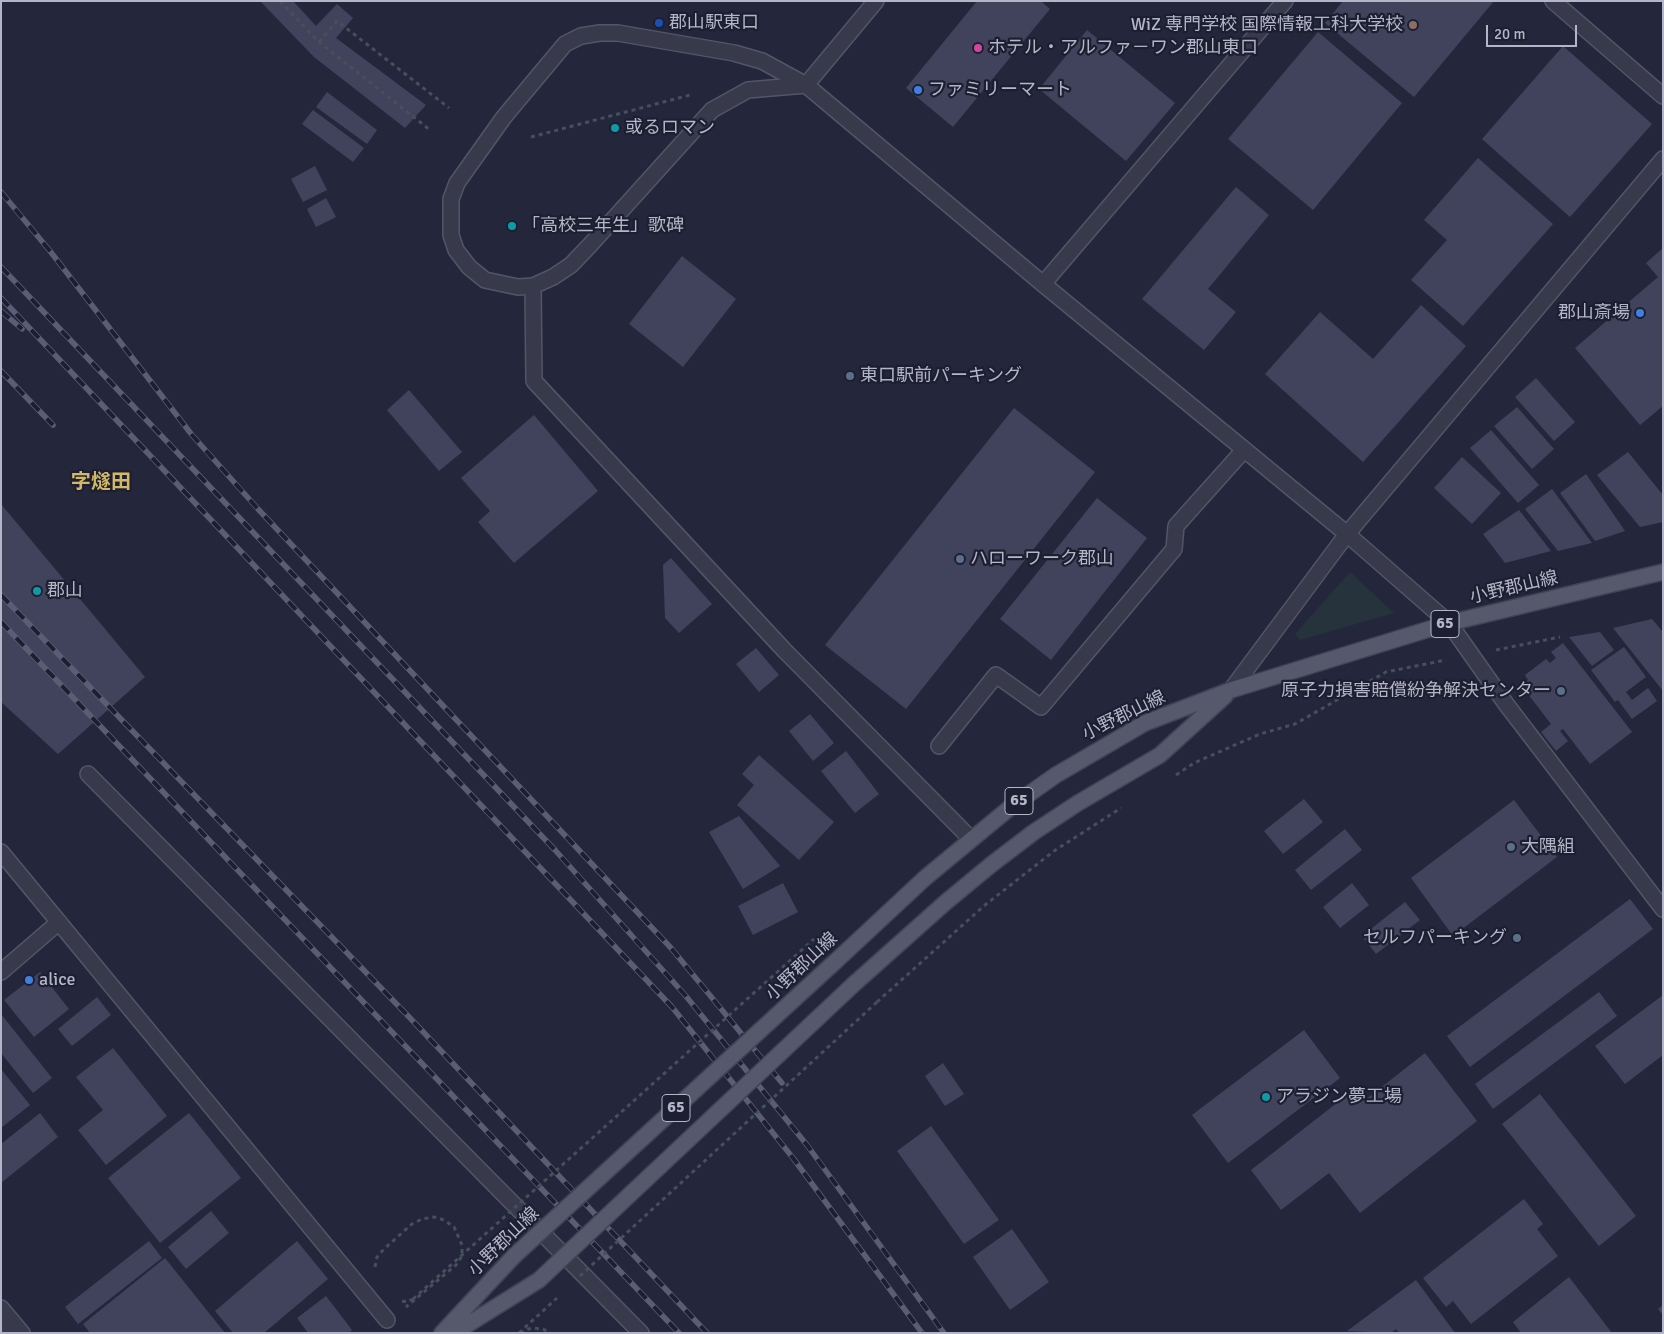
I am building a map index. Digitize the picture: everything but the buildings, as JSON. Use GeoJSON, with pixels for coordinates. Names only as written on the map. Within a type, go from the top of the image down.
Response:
{"type":"FeatureCollection","features":[{"type":"Feature","properties":{"kind":"main road","name":"小野郡山線"},"geometry":{"type":"LineString","coordinates":[[442,1333],[514,1256],[970,840],[1056,775],[1107,743],[1145,723],[1232,690],[1449,623],[1663,572]]}},
{"type":"Feature","properties":{"kind":"main road","name":"小野郡山線"},"geometry":{"type":"LineString","coordinates":[[454,1333],[540,1280],[854,984],[946,902],[1034,832],[1078,803],[1160,755],[1232,690]]}},
{"type":"Feature","properties":{"kind":"street"},"geometry":{"type":"LineString","coordinates":[[876,1],[806,85],[748,90],[712,110],[571,265],[553,277],[533,286],[495,284],[485,280],[469,267],[456,250],[451,236],[451,198],[457,183],[494,130],[565,44],[582,36],[600,33],[669,41],[734,53],[762,61],[806,85],[1043,284],[1347,534],[1449,623],[1506,704],[1663,910]]}},
{"type":"Feature","properties":{"kind":"street"},"geometry":{"type":"LineString","coordinates":[[1043,284],[1285,1]]}},
{"type":"Feature","properties":{"kind":"street"},"geometry":{"type":"LineString","coordinates":[[1553,1],[1663,96]]}},
{"type":"Feature","properties":{"kind":"street"},"geometry":{"type":"LineString","coordinates":[[1232,690],[1347,534],[1663,159]]}},
{"type":"Feature","properties":{"kind":"street"},"geometry":{"type":"LineString","coordinates":[[533,286],[534,381],[784,650],[970,840]]}},
{"type":"Feature","properties":{"kind":"street"},"geometry":{"type":"LineString","coordinates":[[940,746],[996,675],[1041,707],[1174,550],[1176,526],[1244,450]]}},
{"type":"Feature","properties":{"kind":"street"},"geometry":{"type":"LineString","coordinates":[[88,774],[641,1333]]}},
{"type":"Feature","properties":{"kind":"street"},"geometry":{"type":"LineString","coordinates":[[1,852],[387,1320]]}},
{"type":"Feature","properties":{"kind":"street"},"geometry":{"type":"LineString","coordinates":[[1,972],[59,922]]}},
{"type":"Feature","properties":{"kind":"street"},"geometry":{"type":"LineString","coordinates":[[1,1308],[8,1327],[22,1333]]}},
{"type":"Feature","properties":{"kind":"path"},"geometry":{"type":"LineString","coordinates":[[280,1],[320,42],[430,130]]}},
{"type":"Feature","properties":{"kind":"path"},"geometry":{"type":"LineString","coordinates":[[320,42],[338,21],[450,108]]}},
{"type":"Feature","properties":{"kind":"path"},"geometry":{"type":"LineString","coordinates":[[531,138],[690,95]]}},
{"type":"Feature","properties":{"kind":"path"},"geometry":{"type":"LineString","coordinates":[[1169,778],[1194,763],[1260,734],[1295,724],[1386,672],[1560,638]]}},
{"type":"Feature","properties":{"kind":"path"},"geometry":{"type":"LineString","coordinates":[[578,1279],[877,1002],[985,905],[1054,850],[1127,804]]}},
{"type":"Feature","properties":{"kind":"path"},"geometry":{"type":"LineString","coordinates":[[396,1300],[407,1302],[413,1299],[814,939]]}},
{"type":"Feature","properties":{"kind":"path"},"geometry":{"type":"LineString","coordinates":[[374,1270],[377,1257],[384,1249],[412,1224],[422,1219],[434,1217],[444,1220],[454,1226],[460,1235],[462,1256],[456,1265],[387,1320]]}},
{"type":"Feature","properties":{"kind":"path"},"geometry":{"type":"LineString","coordinates":[[520,1333],[563,1292]]}},
{"type":"Feature","properties":{"kind":"path"},"geometry":{"type":"LineString","coordinates":[[520,1333],[531,1328],[543,1329],[550,1333]]}},
{"type":"Feature","properties":{"kind":"shaded area"},"geometry":{"type":"Polygon","coordinates":[[[1350,572],[1394,613],[1300,640],[1295,634],[1350,572]]]}},
{"type":"Feature","properties":{"kind":"railway"},"geometry":{"type":"LineString","coordinates":[[1,192],[50,251],[192,435],[258,509],[671,948],[782,1083]]}},
{"type":"Feature","properties":{"kind":"railway"},"geometry":{"type":"LineString","coordinates":[[1,267],[555,850],[685,995],[807,1145],[944,1333]]}},
{"type":"Feature","properties":{"kind":"railway"},"geometry":{"type":"LineString","coordinates":[[1,298],[672,1007],[793,1158],[922,1333]]}},
{"type":"Feature","properties":{"kind":"railway"},"geometry":{"type":"LineString","coordinates":[[1,311],[22,329]]}},
{"type":"Feature","properties":{"kind":"railway"},"geometry":{"type":"LineString","coordinates":[[1,371],[53,425]]}},
{"type":"Feature","properties":{"kind":"railway"},"geometry":{"type":"LineString","coordinates":[[1,595],[411,1019],[707,1333]]}},
{"type":"Feature","properties":{"kind":"railway"},"geometry":{"type":"LineString","coordinates":[[1,622],[679,1333]]}},
{"type":"Feature","properties":{"kind":"place","name":"郡山駅東口"},"geometry":{"type":"Point","coordinates":[659,23]}},
{"type":"Feature","properties":{"kind":"place","name":"WiZ 専門学校 国際情報工科大学校"},"geometry":{"type":"Point","coordinates":[1413,25]}},
{"type":"Feature","properties":{"kind":"place","name":"ホテル・アルファ－ワン郡山東口"},"geometry":{"type":"Point","coordinates":[978,48]}},
{"type":"Feature","properties":{"kind":"place","name":"ファミリーマート"},"geometry":{"type":"Point","coordinates":[918,90]}},
{"type":"Feature","properties":{"kind":"place","name":"或るロマン"},"geometry":{"type":"Point","coordinates":[615,128]}},
{"type":"Feature","properties":{"kind":"place","name":"「高校三年生」歌碑"},"geometry":{"type":"Point","coordinates":[512,226]}},
{"type":"Feature","properties":{"kind":"place","name":"郡山斎場"},"geometry":{"type":"Point","coordinates":[1640,313]}},
{"type":"Feature","properties":{"kind":"place","name":"東口駅前パーキング"},"geometry":{"type":"Point","coordinates":[850,376]}},
{"type":"Feature","properties":{"kind":"place","name":"ハローワーク郡山"},"geometry":{"type":"Point","coordinates":[960,559]}},
{"type":"Feature","properties":{"kind":"place","name":"郡山"},"geometry":{"type":"Point","coordinates":[37,591]}},
{"type":"Feature","properties":{"kind":"place","name":"原子力損害賠償紛争解決センター"},"geometry":{"type":"Point","coordinates":[1561,691]}},
{"type":"Feature","properties":{"kind":"place","name":"大隅組"},"geometry":{"type":"Point","coordinates":[1511,847]}},
{"type":"Feature","properties":{"kind":"place","name":"セルフパーキング"},"geometry":{"type":"Point","coordinates":[1517,938]}},
{"type":"Feature","properties":{"kind":"place","name":"alice"},"geometry":{"type":"Point","coordinates":[29,980]}},
{"type":"Feature","properties":{"kind":"place","name":"アラジン夢工場"},"geometry":{"type":"Point","coordinates":[1266,1097]}},
{"type":"Feature","properties":{"kind":"district","name":"字燧田"},"geometry":{"type":"Point","coordinates":[101,483]}}]}
